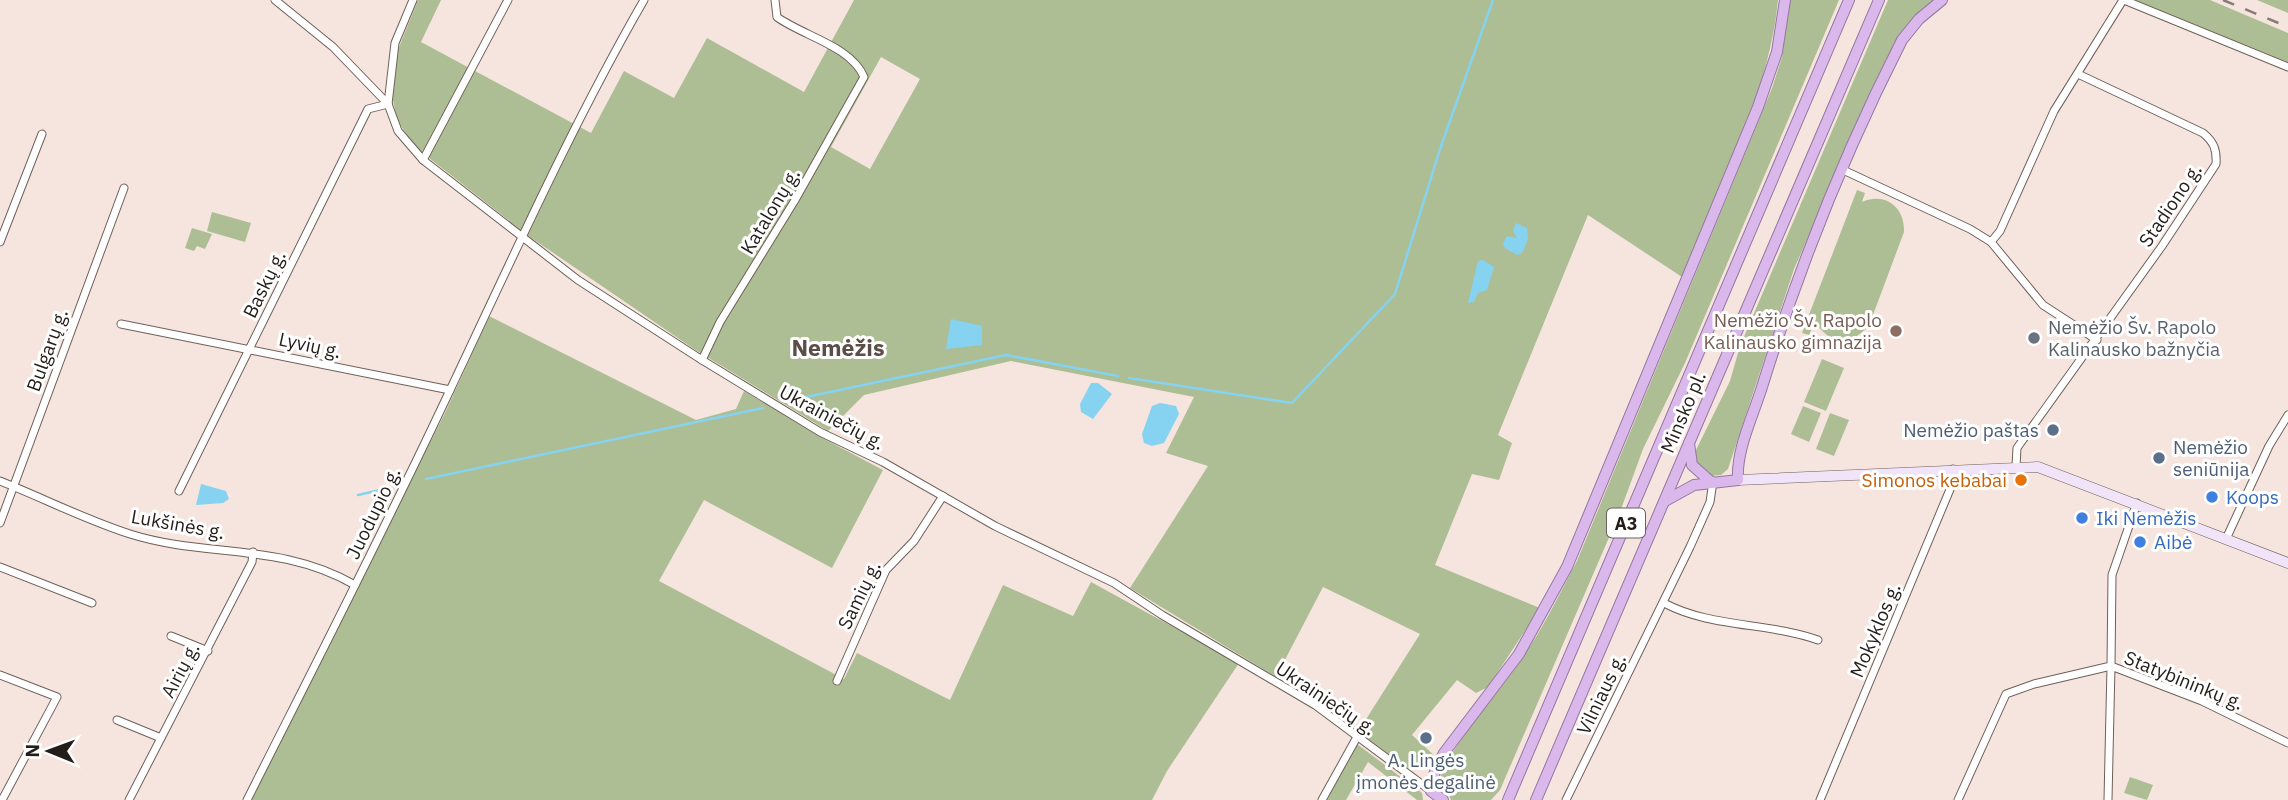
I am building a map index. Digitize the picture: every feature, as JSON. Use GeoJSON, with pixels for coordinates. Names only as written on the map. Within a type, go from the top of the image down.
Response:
{"type":"FeatureCollection","features":[{"type":"Feature","properties":{"kind":"highway"},"geometry":{"type":"LineString","coordinates":[[1443,800],[1431,791],[1438,762],[1518,654],[1567,567],[1759,107],[1777,52],[1785,0]]}},
{"type":"Feature","properties":{"kind":"highway","name":"Minsko pl."},"geometry":{"type":"LineString","coordinates":[[1510,795],[1849,0]]}},
{"type":"Feature","properties":{"kind":"highway","name":"Minsko pl."},"geometry":{"type":"LineString","coordinates":[[1536,800],[1879,0]]}},
{"type":"Feature","properties":{"kind":"highway"},"geometry":{"type":"LineString","coordinates":[[1663,503],[1684,489],[1711,481],[1738,480],[1744,447],[1788,303],[1842,169],[1902,40],[1919,19],[1942,0]]}},
{"type":"Feature","properties":{"kind":"highway"},"geometry":{"type":"LineString","coordinates":[[1689,443],[1692,465],[1711,481]]}},
{"type":"Feature","properties":{"kind":"highway"},"geometry":{"type":"LineString","coordinates":[[1499,800],[1510,795]]}},
{"type":"Feature","properties":{"kind":"main road"},"geometry":{"type":"LineString","coordinates":[[1738,480],[2016,466],[2048,469],[2288,563]]}},
{"type":"Feature","properties":{"kind":"street","name":"Ukrainiečių g."},"geometry":{"type":"LineString","coordinates":[[275,0],[333,47],[388,104],[403,137],[423,160],[578,280],[820,432],[995,526],[1114,583],[1162,615],[1315,705],[1431,791]]}},
{"type":"Feature","properties":{"kind":"street"},"geometry":{"type":"LineString","coordinates":[[388,104],[395,43],[413,0]]}},
{"type":"Feature","properties":{"kind":"street"},"geometry":{"type":"LineString","coordinates":[[423,160],[508,0]]}},
{"type":"Feature","properties":{"kind":"street","name":"Juodupio g."},"geometry":{"type":"LineString","coordinates":[[247,800],[355,585],[611,56],[644,0]]}},
{"type":"Feature","properties":{"kind":"street","name":"Katalonų g."},"geometry":{"type":"LineString","coordinates":[[702,360],[724,315],[770,244],[864,77],[846,55],[795,30],[777,17],[775,0]]}},
{"type":"Feature","properties":{"kind":"street"},"geometry":{"type":"LineString","coordinates":[[1991,242],[2000,231],[2054,111],[2124,0],[2288,67]]}},
{"type":"Feature","properties":{"kind":"street","name":"Stadiono g."},"geometry":{"type":"LineString","coordinates":[[2078,74],[2203,133],[2213,141],[2217,153],[2216,164],[2097,340]]}},
{"type":"Feature","properties":{"kind":"street","name":"Baskų g."},"geometry":{"type":"LineString","coordinates":[[179,491],[368,109],[388,104]]}},
{"type":"Feature","properties":{"kind":"street"},"geometry":{"type":"LineString","coordinates":[[0,242],[42,134]]}},
{"type":"Feature","properties":{"kind":"street"},"geometry":{"type":"LineString","coordinates":[[1842,169],[1970,229],[1991,242],[2043,305],[2097,340],[2017,448],[2016,466]]}},
{"type":"Feature","properties":{"kind":"street","name":"Bulgarų g."},"geometry":{"type":"LineString","coordinates":[[0,523],[124,188]]}},
{"type":"Feature","properties":{"kind":"street","name":"Lyvių g."},"geometry":{"type":"LineString","coordinates":[[121,324],[450,390]]}},
{"type":"Feature","properties":{"kind":"street"},"geometry":{"type":"LineString","coordinates":[[2226,539],[2269,446],[2288,415]]}},
{"type":"Feature","properties":{"kind":"street","name":"Mokyklos g."},"geometry":{"type":"LineString","coordinates":[[1820,800],[1951,487],[1953,470]]}},
{"type":"Feature","properties":{"kind":"street","name":"Lukšinės g."},"geometry":{"type":"LineString","coordinates":[[0,481],[131,534],[253,552],[318,566],[355,585]]}},
{"type":"Feature","properties":{"kind":"street","name":"Vilniaus g."},"geometry":{"type":"LineString","coordinates":[[1566,800],[1664,603],[1710,502],[1711,481]]}},
{"type":"Feature","properties":{"kind":"street","name":"Samių g."},"geometry":{"type":"LineString","coordinates":[[837,681],[886,570],[914,541],[943,496]]}},
{"type":"Feature","properties":{"kind":"street"},"geometry":{"type":"LineString","coordinates":[[1958,800],[2006,694],[2034,684],[2111,666],[2112,575],[2137,503]]}},
{"type":"Feature","properties":{"kind":"street","name":"Airių g."},"geometry":{"type":"LineString","coordinates":[[129,800],[208,651],[251,562],[253,552]]}},
{"type":"Feature","properties":{"kind":"street"},"geometry":{"type":"LineString","coordinates":[[0,567],[92,603]]}},
{"type":"Feature","properties":{"kind":"street"},"geometry":{"type":"LineString","coordinates":[[1664,603],[1694,616],[1779,627],[1818,640]]}},
{"type":"Feature","properties":{"kind":"street"},"geometry":{"type":"LineString","coordinates":[[171,636],[208,651]]}},
{"type":"Feature","properties":{"kind":"street","name":"Statybininkų g."},"geometry":{"type":"LineString","coordinates":[[2108,800],[2111,666],[2202,701],[2288,743]]}},
{"type":"Feature","properties":{"kind":"street"},"geometry":{"type":"LineString","coordinates":[[0,675],[57,697],[2,800]]}},
{"type":"Feature","properties":{"kind":"street"},"geometry":{"type":"LineString","coordinates":[[117,720],[161,738]]}},
{"type":"Feature","properties":{"kind":"street"},"geometry":{"type":"LineString","coordinates":[[1322,800],[1357,737]]}},
{"type":"Feature","properties":{"kind":"green space"},"geometry":{"type":"Polygon","coordinates":[[[418,0],[441,0],[421,42],[591,133],[624,71],[674,98],[707,38],[804,92],[854,0],[1778,0],[1773,36],[1753,106],[1682,277],[1588,215],[1498,435],[1512,443],[1499,480],[1472,474],[1435,565],[1540,608],[1488,687],[1476,693],[1457,680],[1412,735],[1436,757],[1426,767],[1409,769],[1358,732],[1420,634],[1323,587],[1276,677],[1130,588],[1208,466],[1166,453],[1194,397],[1011,361],[864,395],[828,431],[694,349],[530,237],[415,147],[397,120],[391,91],[397,52],[418,0]],[[881,57],[831,147],[870,169],[920,79],[881,57]]]}},
{"type":"Feature","properties":{"kind":"green space"},"geometry":{"type":"Polygon","coordinates":[[[1790,0],[1839,0],[1685,363],[1643,449],[1620,512],[1500,790],[1491,800],[1451,800],[1441,776],[1445,766],[1464,735],[1524,656],[1577,561],[1772,88],[1782,57],[1790,0]]]}},
{"type":"Feature","properties":{"kind":"green space"},"geometry":{"type":"Polygon","coordinates":[[[1888,0],[1934,0],[1908,24],[1889,55],[1794,269],[1728,469],[1721,475],[1710,476],[1695,464],[1695,452],[1730,381],[1740,346],[1888,0]]]}},
{"type":"Feature","properties":{"kind":"green space"},"geometry":{"type":"Polygon","coordinates":[[[2133,0],[2210,0],[2288,33],[2288,64],[2133,0]]]}},
{"type":"Feature","properties":{"kind":"green space"},"geometry":{"type":"Polygon","coordinates":[[[2257,0],[2288,0],[2288,13],[2257,0]]]}},
{"type":"Feature","properties":{"kind":"green space"},"geometry":{"type":"Polygon","coordinates":[[[1857,190],[1865,193],[1862,202],[1878,199],[1892,204],[1901,215],[1904,232],[1870,323],[1864,331],[1849,339],[1834,339],[1820,329],[1815,321],[1809,335],[1802,333],[1857,190]]]}},
{"type":"Feature","properties":{"kind":"green space"},"geometry":{"type":"Polygon","coordinates":[[[212,212],[251,223],[245,242],[207,231],[212,212]]]}},
{"type":"Feature","properties":{"kind":"green space"},"geometry":{"type":"Polygon","coordinates":[[[192,228],[212,234],[205,249],[197,246],[194,251],[185,248],[192,228]]]}},
{"type":"Feature","properties":{"kind":"green space"},"geometry":{"type":"Polygon","coordinates":[[[489,316],[696,420],[736,409],[744,391],[815,434],[883,470],[832,568],[704,500],[659,581],[844,679],[857,653],[950,700],[1003,585],[1073,616],[1091,582],[1239,663],[1167,771],[1152,800],[249,800],[445,413],[489,316]]]}},
{"type":"Feature","properties":{"kind":"green space"},"geometry":{"type":"Polygon","coordinates":[[[1822,359],[1844,368],[1826,411],[1804,402],[1822,359]]]}},
{"type":"Feature","properties":{"kind":"green space"},"geometry":{"type":"Polygon","coordinates":[[[1803,406],[1821,413],[1809,442],[1791,434],[1803,406]]]}},
{"type":"Feature","properties":{"kind":"green space"},"geometry":{"type":"Polygon","coordinates":[[[1830,413],[1849,420],[1834,456],[1816,449],[1830,413]]]}},
{"type":"Feature","properties":{"kind":"green space"},"geometry":{"type":"Polygon","coordinates":[[[1357,744],[1422,793],[1423,800],[1417,800],[1368,762],[1346,800],[1327,800],[1357,744]]]}},
{"type":"Feature","properties":{"kind":"green space"},"geometry":{"type":"Polygon","coordinates":[[[2130,777],[2153,785],[2147,800],[2124,793],[2130,777]]]}},
{"type":"Feature","properties":{"kind":"water"},"geometry":{"type":"Polygon","coordinates":[[[1516,223],[1527,228],[1528,239],[1522,253],[1517,255],[1505,248],[1503,243],[1507,236],[1517,238],[1513,231],[1516,223]]]}},
{"type":"Feature","properties":{"kind":"water"},"geometry":{"type":"Polygon","coordinates":[[[1483,260],[1494,267],[1487,290],[1478,293],[1474,302],[1468,303],[1478,261],[1483,260]]]}},
{"type":"Feature","properties":{"kind":"water"},"geometry":{"type":"Polygon","coordinates":[[[951,319],[982,326],[982,345],[946,349],[951,319]]]}},
{"type":"Feature","properties":{"kind":"water"},"geometry":{"type":"Polygon","coordinates":[[[1091,383],[1098,383],[1112,394],[1093,419],[1081,412],[1080,404],[1091,383]]]}},
{"type":"Feature","properties":{"kind":"water"},"geometry":{"type":"Polygon","coordinates":[[[1160,403],[1176,406],[1179,414],[1164,443],[1152,446],[1144,443],[1142,434],[1152,406],[1160,403]]]}},
{"type":"Feature","properties":{"kind":"water"},"geometry":{"type":"Polygon","coordinates":[[[201,484],[226,491],[229,499],[223,503],[196,505],[201,484]]]}},
{"type":"Feature","properties":{"kind":"waterway"},"geometry":{"type":"LineString","coordinates":[[1129,378],[1292,403],[1395,294],[1440,149],[1493,0]]}},
{"type":"Feature","properties":{"kind":"waterway"},"geometry":{"type":"LineString","coordinates":[[792,400],[1006,355],[1118,376]]}},
{"type":"Feature","properties":{"kind":"waterway"},"geometry":{"type":"LineString","coordinates":[[426,479],[763,408]]}},
{"type":"Feature","properties":{"kind":"waterway"},"geometry":{"type":"LineString","coordinates":[[358,495],[389,488]]}},
{"type":"Feature","properties":{"kind":"railway"},"geometry":{"type":"LineString","coordinates":[[2223,0],[2288,27]]}},
{"type":"Feature","properties":{"kind":"place","name":"Nemėžio Šv. Rapolo Kalinausko gimnazija"},"geometry":{"type":"Point","coordinates":[1896,331]}},
{"type":"Feature","properties":{"kind":"place","name":"Nemėžio Šv. Rapolo Kalinausko bažnyčia"},"geometry":{"type":"Point","coordinates":[2034,338]}},
{"type":"Feature","properties":{"kind":"place","name":"Nemėžio paštas"},"geometry":{"type":"Point","coordinates":[2053,430]}},
{"type":"Feature","properties":{"kind":"place","name":"Nemėžio seniūnija"},"geometry":{"type":"Point","coordinates":[2159,458]}},
{"type":"Feature","properties":{"kind":"place","name":"Simonos kebabai"},"geometry":{"type":"Point","coordinates":[2021,480]}},
{"type":"Feature","properties":{"kind":"place","name":"Koops"},"geometry":{"type":"Point","coordinates":[2212,497]}},
{"type":"Feature","properties":{"kind":"place","name":"Iki Nemėžis"},"geometry":{"type":"Point","coordinates":[2082,518]}},
{"type":"Feature","properties":{"kind":"place","name":"Aibė"},"geometry":{"type":"Point","coordinates":[2140,542]}},
{"type":"Feature","properties":{"kind":"place","name":"A. Lingės įmonės degalinė"},"geometry":{"type":"Point","coordinates":[1426,738]}},
{"type":"Feature","properties":{"kind":"district","name":"Nemėžis"},"geometry":{"type":"Point","coordinates":[838,347]}}]}
